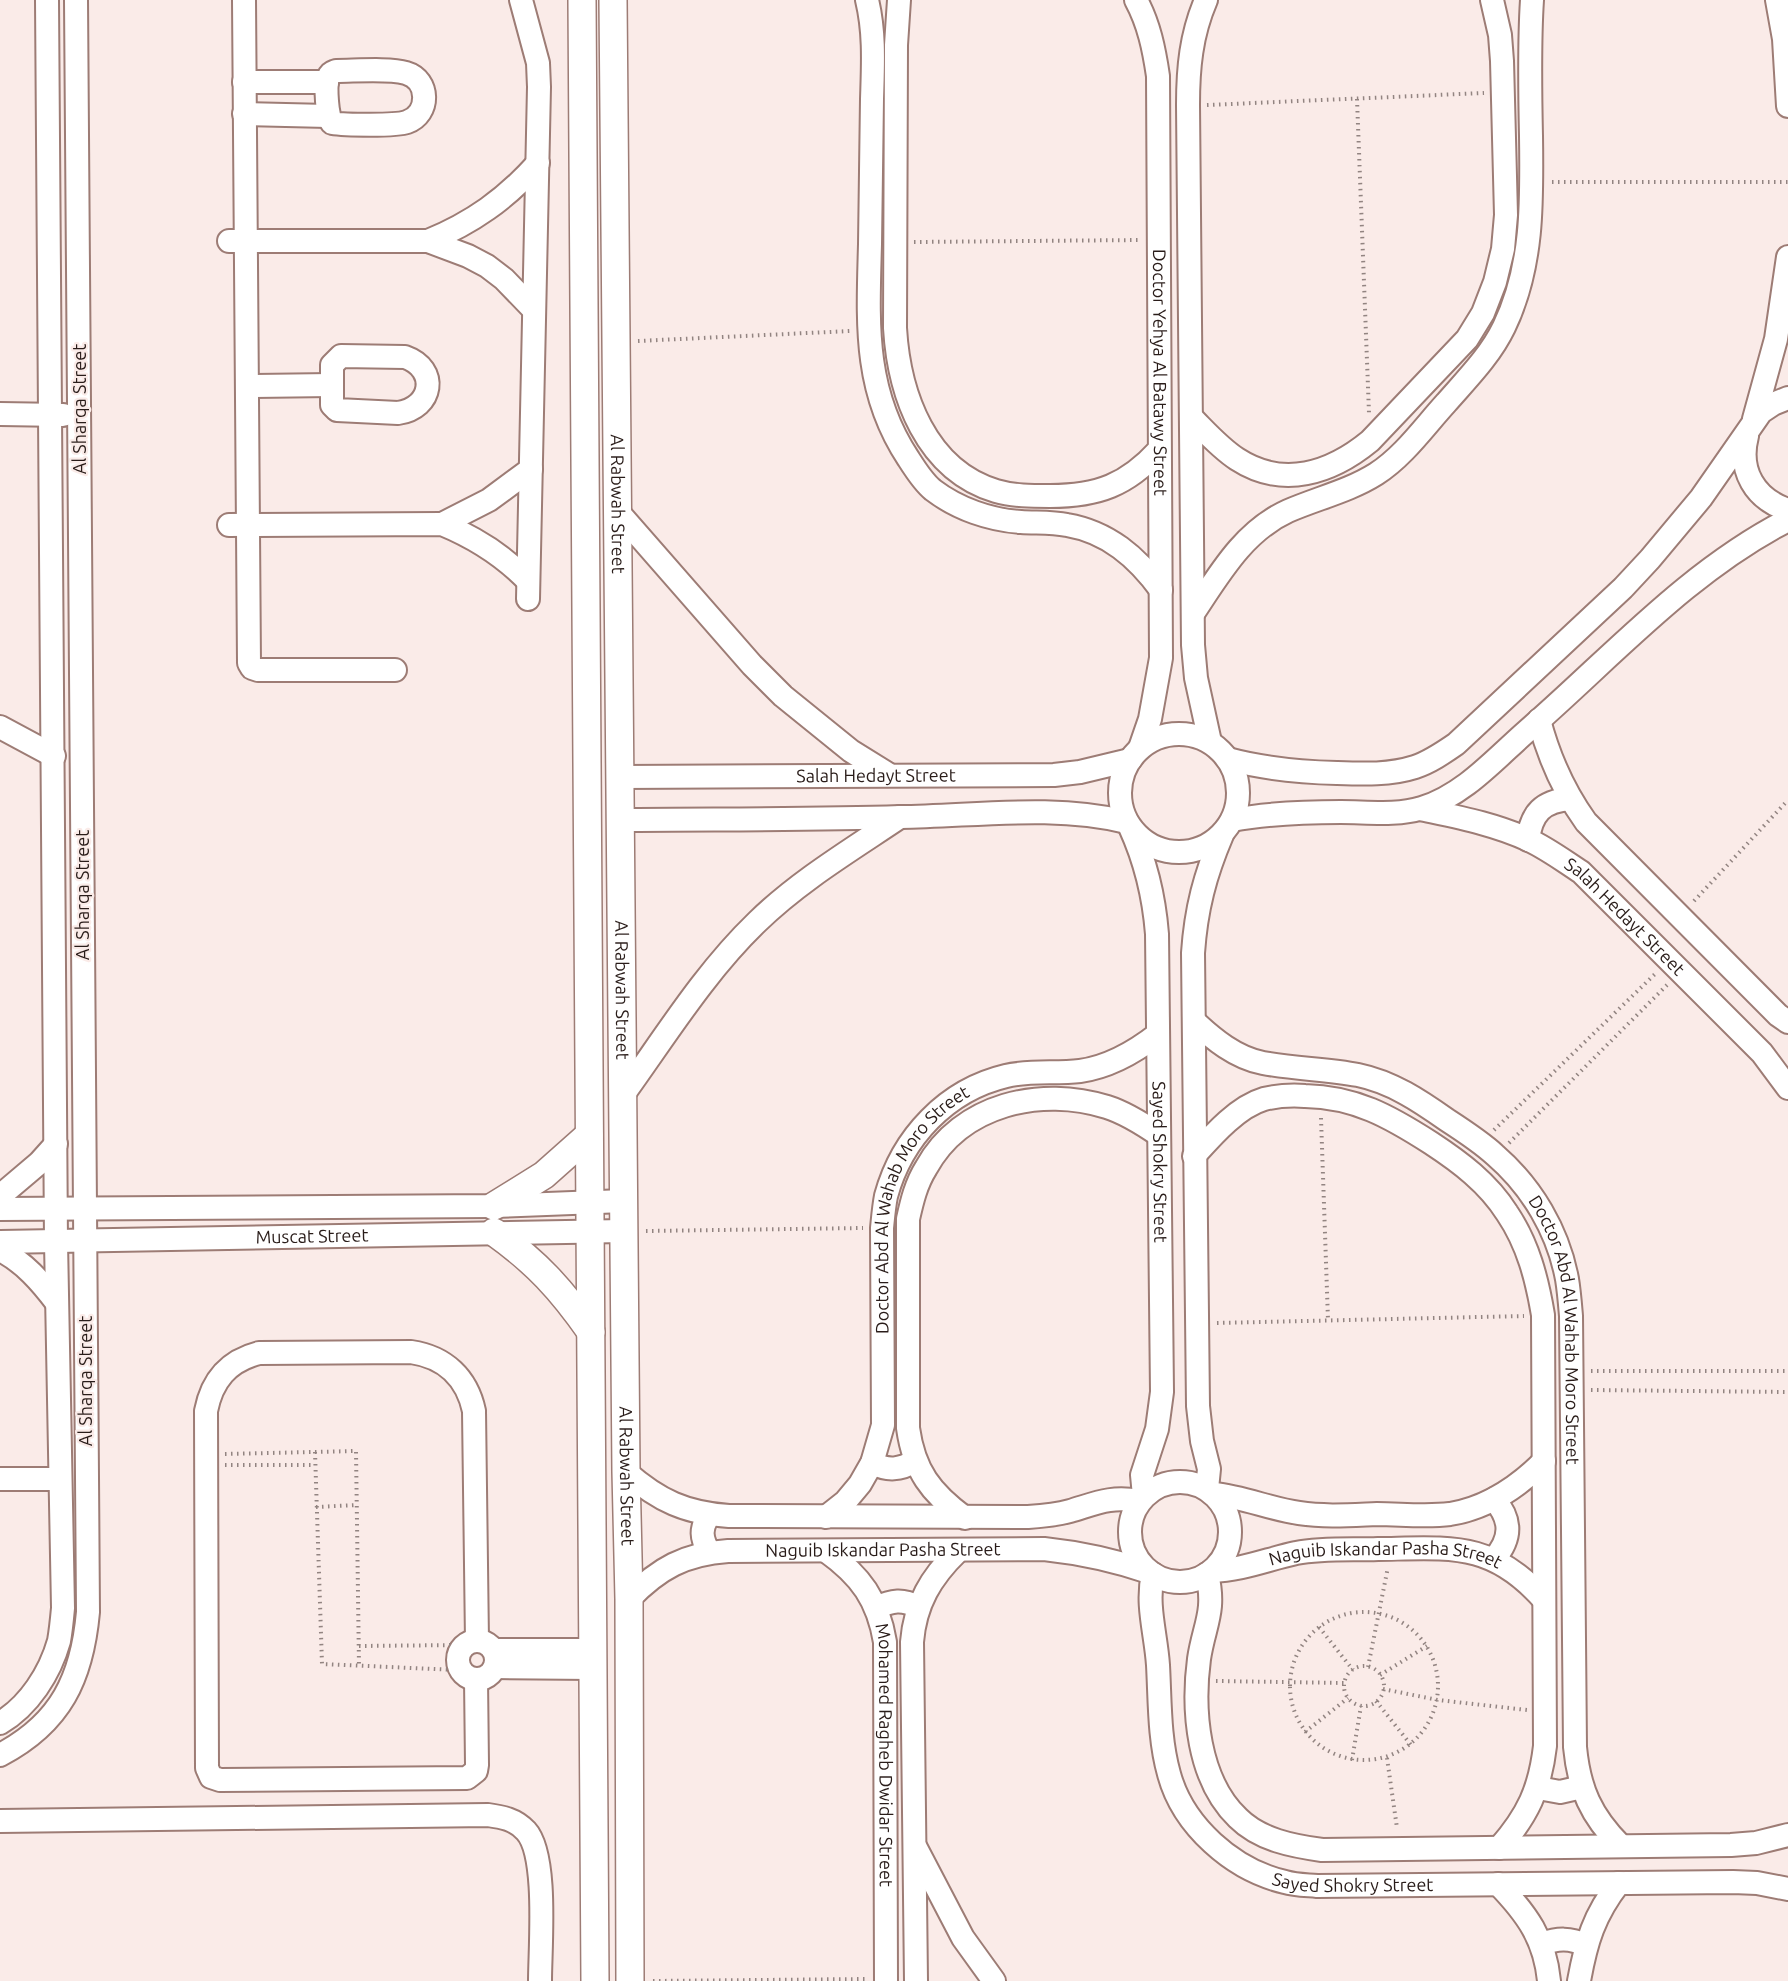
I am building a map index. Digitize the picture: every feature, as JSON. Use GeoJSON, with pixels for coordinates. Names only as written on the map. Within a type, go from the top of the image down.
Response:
{"type":"FeatureCollection","features":[{"type":"Feature","properties":{"kind":"street","name":"Al Sharqa Street"},"geometry":{"type":"LineString","coordinates":[[0,1723],[8,1719],[31,1697],[48,1670],[59,1640],[63,1608],[56,1242],[47,0]]}},
{"type":"Feature","properties":{"kind":"street","name":"Al Sharqa Street"},"geometry":{"type":"LineString","coordinates":[[0,1755],[18,1745],[42,1725],[62,1701],[77,1673],[85,1643],[88,1600],[76,0]]}},
{"type":"Feature","properties":{"kind":"street"},"geometry":{"type":"LineString","coordinates":[[244,0],[244,114],[237,241],[247,386],[238,525],[249,663],[252,668],[258,670],[395,670]]}},
{"type":"Feature","properties":{"kind":"street"},"geometry":{"type":"LineString","coordinates":[[238,525],[442,524],[489,547],[503,557],[528,590],[538,163],[538,63],[523,9],[506,0]]}},
{"type":"Feature","properties":{"kind":"street","name":"Al Rabwah Street"},"geometry":{"type":"LineString","coordinates":[[582,0],[595,1981]]}},
{"type":"Feature","properties":{"kind":"street","name":"Al Rabwah Street"},"geometry":{"type":"LineString","coordinates":[[613,0],[629,1599],[630,1981]]}},
{"type":"Feature","properties":{"kind":"street"},"geometry":{"type":"LineString","coordinates":[[867,0],[873,47],[868,330],[870,355],[881,404],[902,449],[932,489],[974,512],[997,519],[1066,525],[1090,531],[1130,554],[1147,570],[1161,590]]}},
{"type":"Feature","properties":{"kind":"street"},"geometry":{"type":"LineString","coordinates":[[899,0],[896,45],[895,328],[901,376],[915,416],[936,452],[954,469],[975,483],[997,492],[1067,496],[1090,494],[1129,477],[1159,450]]}},
{"type":"Feature","properties":{"kind":"street","name":"Doctor Yehya Al Batawy Street"},"geometry":{"type":"LineString","coordinates":[[1135,754],[1150,719],[1160,668],[1161,590],[1158,76],[1154,45],[1136,0]]}},
{"type":"Feature","properties":{"kind":"street","name":"Doctor Yehya Al Batawy Street"},"geometry":{"type":"LineString","coordinates":[[1206,0],[1197,20],[1190,50],[1188,105],[1196,678],[1210,742]]}},
{"type":"Feature","properties":{"kind":"street"},"geometry":{"type":"LineString","coordinates":[[1192,418],[1237,459],[1257,469],[1278,475],[1300,476],[1328,467],[1354,454],[1370,441],[1467,339],[1483,313],[1495,282],[1503,249],[1506,215],[1500,35],[1492,0]]}},
{"type":"Feature","properties":{"kind":"street"},"geometry":{"type":"LineString","coordinates":[[1194,612],[1228,561],[1245,542],[1271,521],[1309,502],[1357,485],[1398,457],[1484,360],[1503,329],[1520,286],[1527,259],[1531,223],[1532,0]]}},
{"type":"Feature","properties":{"kind":"street"},"geometry":{"type":"LineString","coordinates":[[1777,0],[1786,57],[1788,106]]}},
{"type":"Feature","properties":{"kind":"street"},"geometry":{"type":"LineString","coordinates":[[336,71],[407,73],[420,82],[425,97],[420,112],[408,122],[336,124],[329,120],[328,116],[327,82],[331,73],[336,71]]}},
{"type":"Feature","properties":{"kind":"street"},"geometry":{"type":"LineString","coordinates":[[583,73],[614,74]]}},
{"type":"Feature","properties":{"kind":"street"},"geometry":{"type":"LineString","coordinates":[[244,82],[327,82]]}},
{"type":"Feature","properties":{"kind":"street"},"geometry":{"type":"LineString","coordinates":[[48,101],[78,101]]}},
{"type":"Feature","properties":{"kind":"street"},"geometry":{"type":"LineString","coordinates":[[244,114],[328,116]]}},
{"type":"Feature","properties":{"kind":"street"},"geometry":{"type":"LineString","coordinates":[[428,241],[470,222],[488,210],[506,196],[538,163]]}},
{"type":"Feature","properties":{"kind":"street"},"geometry":{"type":"LineString","coordinates":[[237,241],[428,241],[487,266],[504,279],[534,309]]}},
{"type":"Feature","properties":{"kind":"street"},"geometry":{"type":"LineString","coordinates":[[1788,256],[1776,339],[1744,448],[1744,465],[1759,494],[1772,504],[1788,510]]}},
{"type":"Feature","properties":{"kind":"street"},"geometry":{"type":"LineString","coordinates":[[247,386],[332,385]]}},
{"type":"Feature","properties":{"kind":"street"},"geometry":{"type":"LineString","coordinates":[[584,389],[618,388]]}},
{"type":"Feature","properties":{"kind":"street"},"geometry":{"type":"LineString","coordinates":[[1228,759],[1273,770],[1374,774],[1407,769],[1437,757],[1456,744],[1623,588],[1701,498],[1761,412],[1788,398]]}},
{"type":"Feature","properties":{"kind":"street"},"geometry":{"type":"LineString","coordinates":[[0,414],[80,415]]}},
{"type":"Feature","properties":{"kind":"street"},"geometry":{"type":"LineString","coordinates":[[442,524],[489,500],[531,468]]}},
{"type":"Feature","properties":{"kind":"street"},"geometry":{"type":"LineString","coordinates":[[1300,476],[1309,502]]}},
{"type":"Feature","properties":{"kind":"street"},"geometry":{"type":"LineString","coordinates":[[1090,494],[1090,531]]}},
{"type":"Feature","properties":{"kind":"street"},"geometry":{"type":"LineString","coordinates":[[619,513],[752,665],[783,696],[851,751],[888,774]]}},
{"type":"Feature","properties":{"kind":"street"},"geometry":{"type":"LineString","coordinates":[[1227,827],[1286,812],[1395,812],[1420,809],[1445,799],[1466,784],[1694,581],[1747,543],[1788,520]]}},
{"type":"Feature","properties":{"kind":"street"},"geometry":{"type":"LineString","coordinates":[[1539,720],[1556,774],[1586,822],[1778,1015],[1788,1022]]}},
{"type":"Feature","properties":{"kind":"street"},"geometry":{"type":"LineString","coordinates":[[0,727],[54,756]]}},
{"type":"Feature","properties":{"kind":"street"},"geometry":{"type":"LineString","coordinates":[[1167,735],[1189,735],[1210,742],[1228,759],[1235,773],[1238,805],[1227,827],[1208,845],[1192,852],[1174,853],[1158,849],[1142,840],[1129,825],[1121,807],[1120,790],[1123,774],[1135,754],[1153,740],[1167,735]]}},
{"type":"Feature","properties":{"kind":"street","name":"Salah Hedayt Street"},"geometry":{"type":"LineString","coordinates":[[620,777],[1054,775],[1080,772],[1135,754]]}},
{"type":"Feature","properties":{"kind":"street"},"geometry":{"type":"LineString","coordinates":[[1528,840],[1530,827],[1536,815],[1545,806],[1557,800],[1570,799]]}},
{"type":"Feature","properties":{"kind":"street","name":"Salah Hedayt Street"},"geometry":{"type":"LineString","coordinates":[[1420,809],[1497,827],[1528,840],[1581,872],[1762,1053],[1788,1088]]}},
{"type":"Feature","properties":{"kind":"street"},"geometry":{"type":"LineString","coordinates":[[621,820],[900,818],[1067,812],[1097,815],[1129,825]]}},
{"type":"Feature","properties":{"kind":"street"},"geometry":{"type":"LineString","coordinates":[[623,1095],[698,990],[757,922],[800,886],[900,818]]}},
{"type":"Feature","properties":{"kind":"street","name":"Sayed Shokry Street"},"geometry":{"type":"LineString","coordinates":[[1129,825],[1147,870],[1155,906],[1157,934],[1162,1392],[1157,1429],[1142,1475],[1142,1499]]}},
{"type":"Feature","properties":{"kind":"street","name":"Sayed Shokry Street"},"geometry":{"type":"LineString","coordinates":[[1211,1492],[1198,1406],[1193,953],[1195,922],[1201,892],[1227,827]]}},
{"type":"Feature","properties":{"kind":"street","name":"Doctor Abd Al Wahab Moro Street"},"geometry":{"type":"LineString","coordinates":[[1194,1021],[1213,1040],[1237,1054],[1262,1063],[1361,1076],[1415,1097],[1488,1149],[1521,1181],[1542,1211],[1557,1244],[1567,1279],[1571,1316],[1575,1747],[1582,1787],[1604,1829],[1621,1846]]}},
{"type":"Feature","properties":{"kind":"street","name":"Doctor Abd Al Wahab Moro Street"},"geometry":{"type":"LineString","coordinates":[[826,1517],[845,1502],[860,1484],[872,1463],[883,1425],[882,1228],[886,1198],[895,1169],[910,1142],[929,1119],[952,1099],[979,1084],[1008,1075],[1038,1071],[1080,1071],[1101,1066],[1121,1058],[1158,1034]]}},
{"type":"Feature","properties":{"kind":"street"},"geometry":{"type":"LineString","coordinates":[[1262,1063],[1258,1081],[1263,1099]]}},
{"type":"Feature","properties":{"kind":"street"},"geometry":{"type":"LineString","coordinates":[[1080,1071],[1086,1085],[1080,1100]]}},
{"type":"Feature","properties":{"kind":"street","name":"Doctor Abd Al Wahab Moro Street"},"geometry":{"type":"LineString","coordinates":[[1194,1156],[1214,1133],[1237,1114],[1263,1099],[1292,1095],[1321,1096],[1359,1104],[1403,1125],[1456,1160],[1484,1184],[1507,1212],[1525,1244],[1537,1279],[1543,1315],[1545,1746],[1538,1788],[1528,1810],[1499,1848]]}},
{"type":"Feature","properties":{"kind":"street","name":"Doctor Abd Al Wahab Moro Street"},"geometry":{"type":"LineString","coordinates":[[965,1518],[938,1497],[927,1484],[915,1461],[908,1428],[908,1220],[914,1192],[926,1167],[943,1144],[964,1125],[988,1111],[1014,1102],[1042,1098],[1080,1100],[1108,1107],[1135,1119],[1159,1135]]}},
{"type":"Feature","properties":{"kind":"street"},"geometry":{"type":"LineString","coordinates":[[589,1135],[494,1219],[522,1253],[548,1276],[591,1332]]}},
{"type":"Feature","properties":{"kind":"street"},"geometry":{"type":"LineString","coordinates":[[0,1196],[39,1163],[56,1144]]}},
{"type":"Feature","properties":{"kind":"street","name":"Muscat Street"},"geometry":{"type":"LineString","coordinates":[[0,1242],[85,1241],[494,1219],[590,1202],[624,1201]]}},
{"type":"Feature","properties":{"kind":"street","name":"Muscat Street"},"geometry":{"type":"LineString","coordinates":[[0,1209],[494,1219],[590,1231],[624,1231]]}},
{"type":"Feature","properties":{"kind":"street"},"geometry":{"type":"LineString","coordinates":[[0,1250],[26,1267],[57,1303]]}},
{"type":"Feature","properties":{"kind":"street"},"geometry":{"type":"LineString","coordinates":[[468,1675],[487,1676],[483,1651],[474,1412],[467,1389],[461,1379],[444,1363],[423,1354],[411,1352],[270,1352],[249,1355],[230,1366],[213,1386],[206,1411],[207,1768],[211,1777],[220,1780],[467,1778],[476,1771],[477,1765],[468,1675],[458,1660],[483,1651],[593,1659]]}},
{"type":"Feature","properties":{"kind":"street"},"geometry":{"type":"LineString","coordinates":[[872,1463],[882,1468],[893,1469],[905,1467],[915,1461]]}},
{"type":"Feature","properties":{"kind":"street"},"geometry":{"type":"LineString","coordinates":[[1211,1492],[1226,1512],[1230,1533],[1228,1547],[1221,1560],[1210,1573],[1194,1580],[1180,1582],[1166,1580],[1151,1573],[1138,1560],[1131,1546],[1132,1515],[1142,1499],[1155,1488],[1168,1483],[1181,1481],[1195,1483],[1211,1492],[1280,1510],[1318,1515],[1449,1514],[1494,1499],[1529,1476],[1544,1461]]}},
{"type":"Feature","properties":{"kind":"street","name":"Naguib Iskandar Pasha Street"},"geometry":{"type":"LineString","coordinates":[[626,1472],[644,1488],[664,1500],[709,1515],[965,1518],[1048,1516],[1105,1500],[1142,1499]]}},
{"type":"Feature","properties":{"kind":"street"},"geometry":{"type":"LineString","coordinates":[[0,1479],[60,1479]]}},
{"type":"Feature","properties":{"kind":"street"},"geometry":{"type":"LineString","coordinates":[[1494,1499],[1503,1510],[1508,1536],[1503,1549],[1494,1559]]}},
{"type":"Feature","properties":{"kind":"street"},"geometry":{"type":"LineString","coordinates":[[709,1515],[702,1533],[709,1552]]}},
{"type":"Feature","properties":{"kind":"street","name":"Naguib Iskandar Pasha Street"},"geometry":{"type":"LineString","coordinates":[[1210,1573],[1244,1568],[1299,1553],[1320,1550],[1449,1548],[1472,1551],[1494,1559],[1513,1570],[1544,1600]]}},
{"type":"Feature","properties":{"kind":"street","name":"Naguib Iskandar Pasha Street"},"geometry":{"type":"LineString","coordinates":[[629,1599],[665,1568],[686,1558],[709,1552],[1044,1549],[1091,1555],[1151,1573]]}},
{"type":"Feature","properties":{"kind":"street","name":"Mohamed Ragheb Dwidar Street"},"geometry":{"type":"LineString","coordinates":[[826,1551],[847,1566],[864,1585],[876,1608],[885,1642],[886,1980]]}},
{"type":"Feature","properties":{"kind":"street","name":"Mohamed Ragheb Dwidar Street"},"geometry":{"type":"LineString","coordinates":[[916,1981],[912,1642],[918,1607],[928,1586],[941,1567],[958,1551]]}},
{"type":"Feature","properties":{"kind":"street","name":"Sayed Shokry Street"},"geometry":{"type":"LineString","coordinates":[[1151,1573],[1150,1609],[1157,1647],[1163,1744],[1169,1776],[1183,1806],[1202,1832],[1226,1855],[1254,1871],[1284,1882],[1317,1886],[1733,1882],[1757,1883],[1788,1889]]}},
{"type":"Feature","properties":{"kind":"street","name":"Sayed Shokry Street"},"geometry":{"type":"LineString","coordinates":[[1210,1573],[1211,1607],[1197,1681],[1198,1726],[1204,1760],[1216,1789],[1238,1818],[1261,1834],[1290,1846],[1322,1850],[1731,1845],[1756,1843],[1788,1835]]}},
{"type":"Feature","properties":{"kind":"street"},"geometry":{"type":"LineString","coordinates":[[876,1608],[888,1602],[898,1601],[909,1602],[918,1607]]}},
{"type":"Feature","properties":{"kind":"street"},"geometry":{"type":"LineString","coordinates":[[1538,1788],[1560,1792],[1582,1787]]}},
{"type":"Feature","properties":{"kind":"street"},"geometry":{"type":"LineString","coordinates":[[0,1821],[488,1815],[508,1818],[526,1831],[536,1850],[540,1874],[540,1981]]}},
{"type":"Feature","properties":{"kind":"street"},"geometry":{"type":"LineString","coordinates":[[913,1844],[963,1938],[994,1981]]}},
{"type":"Feature","properties":{"kind":"street"},"geometry":{"type":"LineString","coordinates":[[1579,1981],[1586,1945],[1594,1922],[1605,1901],[1619,1883]]}},
{"type":"Feature","properties":{"kind":"street"},"geometry":{"type":"LineString","coordinates":[[1498,1884],[1523,1912],[1542,1944],[1549,1981]]}},
{"type":"Feature","properties":{"kind":"street"},"geometry":{"type":"LineString","coordinates":[[1542,1944],[1564,1938],[1586,1945]]}},
{"type":"Feature","properties":{"kind":"path"},"geometry":{"type":"LineString","coordinates":[[1188,105],[1503,93]]}},
{"type":"Feature","properties":{"kind":"path"},"geometry":{"type":"LineString","coordinates":[[1357,99],[1370,441]]}},
{"type":"Feature","properties":{"kind":"path"},"geometry":{"type":"LineString","coordinates":[[1532,182],[1788,182]]}},
{"type":"Feature","properties":{"kind":"path"},"geometry":{"type":"LineString","coordinates":[[895,242],[1158,240]]}},
{"type":"Feature","properties":{"kind":"path"},"geometry":{"type":"LineString","coordinates":[[617,342],[868,330]]}},
{"type":"Feature","properties":{"kind":"path"},"geometry":{"type":"LineString","coordinates":[[1681,915],[1788,800]]}},
{"type":"Feature","properties":{"kind":"path"},"geometry":{"type":"LineString","coordinates":[[1488,1149],[1675,966]]}},
{"type":"Feature","properties":{"kind":"path"},"geometry":{"type":"LineString","coordinates":[[1488,1149],[1675,966]]}},
{"type":"Feature","properties":{"kind":"path"},"geometry":{"type":"LineString","coordinates":[[1321,1096],[1328,1320]]}},
{"type":"Feature","properties":{"kind":"path"},"geometry":{"type":"LineString","coordinates":[[624,1231],[882,1228]]}},
{"type":"Feature","properties":{"kind":"path"},"geometry":{"type":"LineString","coordinates":[[1197,1323],[1543,1315]]}},
{"type":"Feature","properties":{"kind":"path"},"geometry":{"type":"LineString","coordinates":[[1571,1380],[1788,1371]]}},
{"type":"Feature","properties":{"kind":"path"},"geometry":{"type":"LineString","coordinates":[[1571,1380],[1788,1392]]}},
{"type":"Feature","properties":{"kind":"path"},"geometry":{"type":"LineString","coordinates":[[206,1459],[356,1451],[359,1666]]}},
{"type":"Feature","properties":{"kind":"path"},"geometry":{"type":"LineString","coordinates":[[315,1452],[322,1664],[468,1675]]}},
{"type":"Feature","properties":{"kind":"path"},"geometry":{"type":"LineString","coordinates":[[206,1459],[315,1465]]}},
{"type":"Feature","properties":{"kind":"path"},"geometry":{"type":"LineString","coordinates":[[316,1507],[357,1505]]}},
{"type":"Feature","properties":{"kind":"path"},"geometry":{"type":"LineString","coordinates":[[1368,1667],[1392,1549]]}},
{"type":"Feature","properties":{"kind":"path"},"geometry":{"type":"LineString","coordinates":[[1366,1611],[1379,1613],[1401,1621],[1411,1628],[1427,1646],[1437,1672],[1438,1700],[1428,1724],[1411,1745],[1387,1758],[1352,1760],[1326,1750],[1305,1732],[1295,1713],[1290,1681],[1296,1657],[1310,1635],[1319,1627],[1347,1614],[1366,1611]]}},
{"type":"Feature","properties":{"kind":"path"},"geometry":{"type":"LineString","coordinates":[[1319,1627],[1353,1670]]}},
{"type":"Feature","properties":{"kind":"path"},"geometry":{"type":"LineString","coordinates":[[358,1646],[483,1651]]}},
{"type":"Feature","properties":{"kind":"path"},"geometry":{"type":"LineString","coordinates":[[1380,1675],[1427,1646]]}},
{"type":"Feature","properties":{"kind":"path"},"geometry":{"type":"LineString","coordinates":[[1361,1666],[1368,1667],[1380,1675],[1383,1689],[1376,1701],[1367,1706],[1361,1706],[1348,1698],[1344,1683],[1353,1670],[1361,1666]]}},
{"type":"Feature","properties":{"kind":"path"},"geometry":{"type":"LineString","coordinates":[[1197,1681],[1344,1683]]}},
{"type":"Feature","properties":{"kind":"path"},"geometry":{"type":"LineString","coordinates":[[1383,1689],[1438,1700],[1545,1712]]}},
{"type":"Feature","properties":{"kind":"path"},"geometry":{"type":"LineString","coordinates":[[1305,1732],[1348,1698]]}},
{"type":"Feature","properties":{"kind":"path"},"geometry":{"type":"LineString","coordinates":[[1376,1701],[1411,1745]]}},
{"type":"Feature","properties":{"kind":"path"},"geometry":{"type":"LineString","coordinates":[[1352,1760],[1361,1706]]}},
{"type":"Feature","properties":{"kind":"path"},"geometry":{"type":"LineString","coordinates":[[1387,1758],[1400,1849]]}},
{"type":"Feature","properties":{"kind":"path"},"geometry":{"type":"LineString","coordinates":[[630,1981],[886,1980]]}}]}
